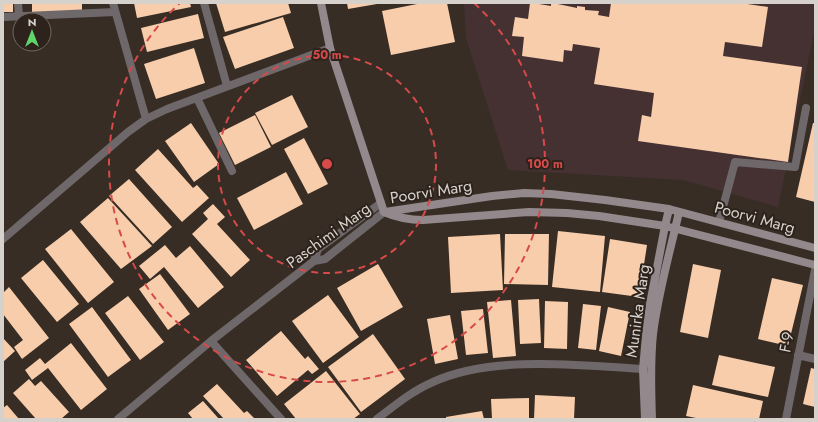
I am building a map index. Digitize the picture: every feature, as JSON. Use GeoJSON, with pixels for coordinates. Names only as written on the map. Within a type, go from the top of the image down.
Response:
{"type":"FeatureCollection","features":[{"type":"Feature","properties":{"kind":"main road","name":"Paschimi Marg"},"geometry":{"type":"LineString","coordinates":[[321,3],[330,48],[384,212]]}},
{"type":"Feature","properties":{"kind":"main road","name":"Poorvi Marg"},"geometry":{"type":"LineString","coordinates":[[384,212],[492,196],[551,194],[669,209],[815,248]]}},
{"type":"Feature","properties":{"kind":"main road","name":"Munirka Marg"},"geometry":{"type":"LineString","coordinates":[[645,419],[643,369],[646,336],[650,304],[669,209]]}},
{"type":"Feature","properties":{"kind":"main road","name":"Poorvi Marg"},"geometry":{"type":"LineString","coordinates":[[384,212],[406,220],[529,212],[599,216],[675,228],[815,265]]}},
{"type":"Feature","properties":{"kind":"main road","name":"Munirka Marg"},"geometry":{"type":"LineString","coordinates":[[652,419],[651,385],[653,334],[679,212]]}},
{"type":"Feature","properties":{"kind":"street"},"geometry":{"type":"LineString","coordinates":[[113,3],[146,119]]}},
{"type":"Feature","properties":{"kind":"street"},"geometry":{"type":"LineString","coordinates":[[204,3],[227,86]]}},
{"type":"Feature","properties":{"kind":"street"},"geometry":{"type":"LineString","coordinates":[[52,15],[115,12]]}},
{"type":"Feature","properties":{"kind":"street"},"geometry":{"type":"LineString","coordinates":[[3,239],[109,148],[146,119],[167,109],[330,48]]}},
{"type":"Feature","properties":{"kind":"street"},"geometry":{"type":"LineString","coordinates":[[197,98],[232,171]]}},
{"type":"Feature","properties":{"kind":"street"},"geometry":{"type":"LineString","coordinates":[[719,222],[734,162],[795,167],[806,108]]}},
{"type":"Feature","properties":{"kind":"street"},"geometry":{"type":"LineString","coordinates":[[314,261],[318,249],[381,203]]}},
{"type":"Feature","properties":{"kind":"street","name":"Paschimi Marg"},"geometry":{"type":"LineString","coordinates":[[118,419],[211,341],[314,261],[325,259],[384,212]]}},
{"type":"Feature","properties":{"kind":"street","name":"F-9"},"geometry":{"type":"LineString","coordinates":[[786,419],[815,270]]}},
{"type":"Feature","properties":{"kind":"street"},"geometry":{"type":"LineString","coordinates":[[211,341],[281,419]]}},
{"type":"Feature","properties":{"kind":"street"},"geometry":{"type":"LineString","coordinates":[[798,355],[815,359]]}},
{"type":"Feature","properties":{"kind":"street"},"geometry":{"type":"LineString","coordinates":[[377,419],[402,400],[432,382],[463,371],[526,364],[573,364],[643,369]]}},
{"type":"Feature","properties":{"kind":"shaded area"},"geometry":{"type":"Polygon","coordinates":[[[464,3],[815,3],[815,27],[778,207],[683,180],[508,170],[466,38],[464,3]]]}},
{"type":"Feature","properties":{"kind":"building"},"geometry":{"type":"Polygon","coordinates":[[[3,3],[13,3],[13,12],[3,12],[3,3]]]}},
{"type":"Feature","properties":{"kind":"building"},"geometry":{"type":"Polygon","coordinates":[[[32,3],[82,3],[82,12],[32,12],[32,3]]]}},
{"type":"Feature","properties":{"kind":"building"},"geometry":{"type":"Polygon","coordinates":[[[134,3],[190,3],[191,7],[137,18],[134,3]]]}},
{"type":"Feature","properties":{"kind":"building"},"geometry":{"type":"Polygon","coordinates":[[[216,3],[288,3],[291,13],[225,32],[216,3]]]}},
{"type":"Feature","properties":{"kind":"building"},"geometry":{"type":"Polygon","coordinates":[[[347,3],[376,3],[377,4],[348,9],[347,3]]]}},
{"type":"Feature","properties":{"kind":"building"},"geometry":{"type":"Polygon","coordinates":[[[422,3],[447,3],[455,42],[391,55],[382,11],[422,3]]]}},
{"type":"Feature","properties":{"kind":"building"},"geometry":{"type":"Polygon","coordinates":[[[530,3],[539,3],[551,6],[551,3],[553,3],[577,8],[577,6],[585,7],[585,10],[599,11],[598,15],[609,17],[611,3],[741,3],[768,7],[762,47],[725,42],[723,56],[802,67],[788,162],[638,141],[642,115],[651,117],[654,93],[594,84],[600,48],[573,44],[572,51],[564,50],[563,62],[522,56],[524,37],[512,36],[515,17],[528,19],[530,3]]]}},
{"type":"Feature","properties":{"kind":"building"},"geometry":{"type":"Polygon","coordinates":[[[198,14],[204,38],[147,52],[141,28],[198,14]]]}},
{"type":"Feature","properties":{"kind":"building"},"geometry":{"type":"Polygon","coordinates":[[[283,17],[294,48],[235,69],[223,37],[283,17]]]}},
{"type":"Feature","properties":{"kind":"building"},"geometry":{"type":"Polygon","coordinates":[[[194,48],[205,83],[156,99],[144,64],[194,48]]]}},
{"type":"Feature","properties":{"kind":"building"},"geometry":{"type":"Polygon","coordinates":[[[292,95],[308,127],[272,145],[255,113],[292,95]]]}},
{"type":"Feature","properties":{"kind":"building"},"geometry":{"type":"Polygon","coordinates":[[[255,115],[271,147],[235,165],[219,133],[255,115]]]}},
{"type":"Feature","properties":{"kind":"building"},"geometry":{"type":"Polygon","coordinates":[[[191,123],[219,164],[194,182],[165,141],[191,123]]]}},
{"type":"Feature","properties":{"kind":"building"},"geometry":{"type":"Polygon","coordinates":[[[813,123],[815,123],[815,202],[796,197],[813,123]]]}},
{"type":"Feature","properties":{"kind":"building"},"geometry":{"type":"Polygon","coordinates":[[[304,138],[328,184],[308,194],[284,149],[304,138]]]}},
{"type":"Feature","properties":{"kind":"building"},"geometry":{"type":"Polygon","coordinates":[[[158,149],[193,188],[197,185],[209,198],[182,222],[135,170],[158,149]]]}},
{"type":"Feature","properties":{"kind":"building"},"geometry":{"type":"Polygon","coordinates":[[[286,172],[303,204],[254,230],[237,198],[286,172]]]}},
{"type":"Feature","properties":{"kind":"building"},"geometry":{"type":"Polygon","coordinates":[[[129,179],[172,227],[153,244],[109,196],[129,179]]]}},
{"type":"Feature","properties":{"kind":"building"},"geometry":{"type":"Polygon","coordinates":[[[108,198],[152,246],[121,269],[80,222],[108,198]]]}},
{"type":"Feature","properties":{"kind":"building"},"geometry":{"type":"Polygon","coordinates":[[[213,204],[225,217],[217,224],[250,260],[231,277],[192,234],[208,219],[203,213],[213,204]]]}},
{"type":"Feature","properties":{"kind":"building"},"geometry":{"type":"Polygon","coordinates":[[[71,229],[114,282],[88,303],[45,249],[71,229]]]}},
{"type":"Feature","properties":{"kind":"building"},"geometry":{"type":"Polygon","coordinates":[[[558,231],[605,236],[600,292],[552,287],[558,231]]]}},
{"type":"Feature","properties":{"kind":"building"},"geometry":{"type":"Polygon","coordinates":[[[500,234],[503,290],[451,293],[448,237],[500,234]]]}},
{"type":"Feature","properties":{"kind":"building"},"geometry":{"type":"Polygon","coordinates":[[[505,234],[549,234],[548,285],[504,284],[505,234]]]}},
{"type":"Feature","properties":{"kind":"building"},"geometry":{"type":"Polygon","coordinates":[[[610,239],[647,245],[639,297],[602,292],[610,239]]]}},
{"type":"Feature","properties":{"kind":"building"},"geometry":{"type":"Polygon","coordinates":[[[165,245],[176,258],[190,246],[224,287],[198,308],[164,267],[150,279],[139,266],[165,245]]]}},
{"type":"Feature","properties":{"kind":"building"},"geometry":{"type":"Polygon","coordinates":[[[43,260],[79,304],[57,322],[21,278],[43,260]]]}},
{"type":"Feature","properties":{"kind":"building"},"geometry":{"type":"Polygon","coordinates":[[[378,264],[403,307],[361,331],[337,288],[378,264]]]}},
{"type":"Feature","properties":{"kind":"building"},"geometry":{"type":"Polygon","coordinates":[[[693,264],[721,270],[708,338],[680,332],[693,264]]]}},
{"type":"Feature","properties":{"kind":"building"},"geometry":{"type":"Polygon","coordinates":[[[160,274],[190,314],[168,330],[139,289],[160,274]]]}},
{"type":"Feature","properties":{"kind":"building"},"geometry":{"type":"Polygon","coordinates":[[[772,278],[803,285],[788,346],[758,339],[772,278]]]}},
{"type":"Feature","properties":{"kind":"building"},"geometry":{"type":"Polygon","coordinates":[[[9,287],[49,338],[22,359],[14,347],[23,340],[3,314],[3,293],[9,287]]]}},
{"type":"Feature","properties":{"kind":"building"},"geometry":{"type":"Polygon","coordinates":[[[328,295],[359,337],[323,363],[292,321],[328,295]]]}},
{"type":"Feature","properties":{"kind":"building"},"geometry":{"type":"Polygon","coordinates":[[[128,296],[164,342],[140,360],[105,313],[128,296]]]}},
{"type":"Feature","properties":{"kind":"building"},"geometry":{"type":"Polygon","coordinates":[[[539,299],[541,343],[520,344],[518,300],[539,299]]]}},
{"type":"Feature","properties":{"kind":"building"},"geometry":{"type":"Polygon","coordinates":[[[511,300],[516,356],[493,358],[487,302],[511,300]]]}},
{"type":"Feature","properties":{"kind":"building"},"geometry":{"type":"Polygon","coordinates":[[[545,301],[568,302],[567,349],[544,348],[545,301]]]}},
{"type":"Feature","properties":{"kind":"building"},"geometry":{"type":"Polygon","coordinates":[[[583,304],[601,306],[596,350],[578,348],[583,304]]]}},
{"type":"Feature","properties":{"kind":"building"},"geometry":{"type":"Polygon","coordinates":[[[92,307],[131,360],[108,377],[69,324],[92,307]]]}},
{"type":"Feature","properties":{"kind":"building"},"geometry":{"type":"Polygon","coordinates":[[[608,307],[630,312],[621,356],[599,351],[608,307]]]}},
{"type":"Feature","properties":{"kind":"building"},"geometry":{"type":"Polygon","coordinates":[[[483,309],[488,353],[466,355],[461,311],[483,309]]]}},
{"type":"Feature","properties":{"kind":"building"},"geometry":{"type":"Polygon","coordinates":[[[450,315],[458,359],[435,364],[427,319],[450,315]]]}},
{"type":"Feature","properties":{"kind":"building"},"geometry":{"type":"Polygon","coordinates":[[[281,331],[305,359],[308,356],[319,369],[312,374],[308,370],[277,396],[246,360],[281,331]]]}},
{"type":"Feature","properties":{"kind":"building"},"geometry":{"type":"Polygon","coordinates":[[[373,334],[405,379],[361,412],[328,367],[373,334]]]}},
{"type":"Feature","properties":{"kind":"building"},"geometry":{"type":"Polygon","coordinates":[[[3,338],[15,351],[3,362],[3,338]]]}},
{"type":"Feature","properties":{"kind":"building"},"geometry":{"type":"Polygon","coordinates":[[[71,343],[107,389],[81,410],[48,368],[32,380],[25,370],[40,358],[45,364],[71,343]]]}},
{"type":"Feature","properties":{"kind":"building"},"geometry":{"type":"Polygon","coordinates":[[[719,355],[775,367],[768,397],[712,385],[719,355]]]}},
{"type":"Feature","properties":{"kind":"building"},"geometry":{"type":"Polygon","coordinates":[[[811,368],[815,369],[815,407],[803,404],[811,368]]]}},
{"type":"Feature","properties":{"kind":"building"},"geometry":{"type":"Polygon","coordinates":[[[326,371],[360,414],[353,419],[296,419],[284,404],[326,371]]]}},
{"type":"Feature","properties":{"kind":"building"},"geometry":{"type":"Polygon","coordinates":[[[29,379],[35,386],[41,381],[69,412],[61,419],[36,419],[13,393],[29,379]]]}},
{"type":"Feature","properties":{"kind":"building"},"geometry":{"type":"Polygon","coordinates":[[[217,384],[244,413],[247,411],[255,419],[224,419],[203,396],[217,384]]]}},
{"type":"Feature","properties":{"kind":"building"},"geometry":{"type":"Polygon","coordinates":[[[693,385],[763,401],[759,419],[701,419],[686,416],[693,385]]]}},
{"type":"Feature","properties":{"kind":"building"},"geometry":{"type":"Polygon","coordinates":[[[535,395],[575,397],[574,419],[534,419],[535,395]]]}},
{"type":"Feature","properties":{"kind":"building"},"geometry":{"type":"Polygon","coordinates":[[[529,398],[529,419],[492,419],[491,399],[529,398]]]}},
{"type":"Feature","properties":{"kind":"building"},"geometry":{"type":"Polygon","coordinates":[[[203,401],[219,419],[193,419],[188,413],[203,401]]]}},
{"type":"Feature","properties":{"kind":"building"},"geometry":{"type":"Polygon","coordinates":[[[7,405],[19,419],[3,419],[3,408],[7,405]]]}},
{"type":"Feature","properties":{"kind":"building"},"geometry":{"type":"Polygon","coordinates":[[[482,411],[484,419],[446,419],[446,417],[482,411]]]}}]}
